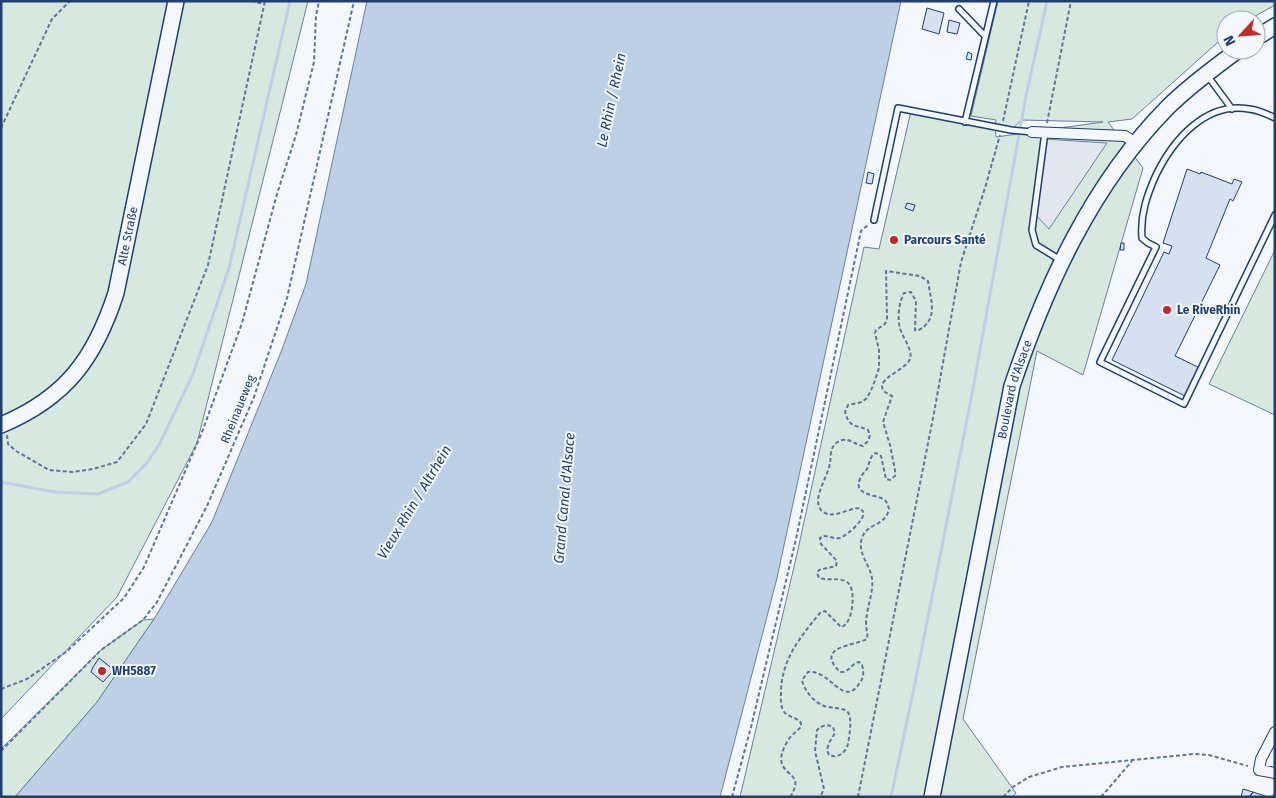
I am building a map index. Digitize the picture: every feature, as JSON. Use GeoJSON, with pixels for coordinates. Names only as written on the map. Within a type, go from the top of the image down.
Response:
{"type":"FeatureCollection","features":[{"type":"Feature","properties":{"kind":"street","name":"Alte Straße"},"geometry":{"type":"LineString","coordinates":[[3,424],[22,416],[63,387],[80,368],[106,322],[116,293],[176,1]]}},
{"type":"Feature","properties":{"kind":"street","name":"Boulevard d'Alsace"},"geometry":{"type":"LineString","coordinates":[[932,797],[1012,386],[1027,341],[1062,261],[1100,193],[1136,143],[1168,106],[1225,60]]}},
{"type":"Feature","properties":{"kind":"street"},"geometry":{"type":"LineString","coordinates":[[1032,132],[1045,132],[1072,137],[1125,136],[1136,143]]}},
{"type":"Feature","properties":{"kind":"street"},"geometry":{"type":"LineString","coordinates":[[1275,732],[1260,758],[1259,770],[1275,773]]}},
{"type":"Feature","properties":{"kind":"lane"},"geometry":{"type":"LineString","coordinates":[[965,122],[994,1]]}},
{"type":"Feature","properties":{"kind":"lane"},"geometry":{"type":"LineString","coordinates":[[959,9],[985,36]]}},
{"type":"Feature","properties":{"kind":"lane"},"geometry":{"type":"LineString","coordinates":[[1206,74],[1232,109]]}},
{"type":"Feature","properties":{"kind":"lane"},"geometry":{"type":"LineString","coordinates":[[874,220],[898,108],[1002,129],[1032,132]]}},
{"type":"Feature","properties":{"kind":"lane"},"geometry":{"type":"LineString","coordinates":[[1275,118],[1248,109],[1232,109],[1215,113],[1189,128],[1163,160],[1149,191],[1142,216],[1142,238],[1156,247],[1100,362],[1184,404],[1275,215]]}},
{"type":"Feature","properties":{"kind":"lane"},"geometry":{"type":"LineString","coordinates":[[1045,132],[1032,230],[1036,245],[1062,261]]}},
{"type":"Feature","properties":{"kind":"path"},"geometry":{"type":"LineString","coordinates":[[1,128],[52,19],[70,1]]}},
{"type":"Feature","properties":{"kind":"path"},"geometry":{"type":"LineString","coordinates":[[3,424],[8,444],[16,451],[49,470],[72,472],[93,470],[117,462],[146,424],[208,265],[265,3],[251,1]]}},
{"type":"Feature","properties":{"kind":"path"},"geometry":{"type":"LineString","coordinates":[[1,689],[27,679],[43,670],[66,652],[124,598],[144,567],[202,432],[242,323],[277,194],[296,135],[314,62],[316,16],[319,1]]}},
{"type":"Feature","properties":{"kind":"path","name":"Rheinaueweg"},"geometry":{"type":"LineString","coordinates":[[1,750],[101,650],[143,620],[157,602],[207,506],[254,397],[287,298],[354,1]]}},
{"type":"Feature","properties":{"kind":"path"},"geometry":{"type":"LineString","coordinates":[[858,797],[934,413],[961,262],[1002,129],[1029,1]]}},
{"type":"Feature","properties":{"kind":"path"},"geometry":{"type":"LineString","coordinates":[[1045,132],[1071,1]]}},
{"type":"Feature","properties":{"kind":"path"},"geometry":{"type":"LineString","coordinates":[[732,797],[751,727],[796,539],[861,231],[874,220]]}},
{"type":"Feature","properties":{"kind":"path"},"geometry":{"type":"LineString","coordinates":[[790,797],[796,781],[794,777],[785,771],[781,758],[788,740],[801,727],[801,723],[795,717],[785,714],[782,708],[781,686],[784,672],[788,658],[796,643],[820,613],[829,613],[841,627],[848,623],[853,596],[851,586],[841,579],[826,580],[819,578],[817,573],[819,570],[836,566],[837,562],[821,544],[820,538],[824,536],[843,537],[864,516],[860,508],[835,514],[823,513],[818,500],[831,462],[832,448],[843,439],[864,446],[870,435],[868,430],[854,426],[847,421],[845,412],[848,405],[862,402],[867,398],[879,368],[879,350],[875,332],[885,324],[886,271],[920,276],[928,282],[932,313],[930,320],[923,328],[915,330],[916,301],[910,292],[904,293],[899,321],[902,335],[910,351],[910,359],[892,372],[882,384],[882,389],[885,393],[892,396],[883,422],[890,445],[895,476],[890,480],[886,479],[881,456],[876,453],[873,454],[868,468],[859,480],[858,485],[861,491],[866,494],[882,499],[887,503],[889,509],[888,515],[884,520],[864,532],[861,539],[863,555],[872,578],[867,615],[868,635],[867,639],[863,641],[841,646],[833,655],[832,660],[840,672],[849,670],[856,662],[859,662],[862,665],[863,676],[854,690],[849,692],[844,692],[837,688],[829,679],[814,672],[808,672],[802,680],[806,691],[816,700],[825,707],[841,708],[848,712],[850,718],[846,749],[839,756],[829,755],[827,750],[835,733],[833,728],[828,725],[822,726],[817,730],[815,751],[824,788],[820,797]]}},
{"type":"Feature","properties":{"kind":"path"},"geometry":{"type":"LineString","coordinates":[[1003,797],[1013,787],[1029,777],[1043,772],[1062,768],[1177,755],[1209,755],[1259,770]]}},
{"type":"Feature","properties":{"kind":"path"},"geometry":{"type":"LineString","coordinates":[[1102,797],[1133,760]]}},
{"type":"Feature","properties":{"kind":"path"},"geometry":{"type":"LineString","coordinates":[[1273,797],[1275,793]]}},
{"type":"Feature","properties":{"kind":"shaded area"},"geometry":{"type":"Polygon","coordinates":[[[1,1],[308,1],[197,443],[117,597],[1,719],[1,1]]]}},
{"type":"Feature","properties":{"kind":"shaded area"},"geometry":{"type":"Polygon","coordinates":[[[998,1],[1275,1],[1275,5],[1266,10],[1216,10],[1216,44],[1132,119],[1108,122],[1143,168],[1083,375],[1037,351],[963,719],[1016,793],[1012,797],[740,797],[797,554],[864,247],[879,249],[911,111],[995,127],[996,120],[971,116],[998,1]],[[1022,120],[1011,130],[995,128],[996,137],[1103,122],[1022,120]]]}},
{"type":"Feature","properties":{"kind":"shaded area"},"geometry":{"type":"Polygon","coordinates":[[[1044,139],[1107,143],[1049,229],[1035,214],[1044,139]]]}},
{"type":"Feature","properties":{"kind":"shaded area"},"geometry":{"type":"Polygon","coordinates":[[[1275,250],[1275,415],[1209,384],[1275,250]]]}},
{"type":"Feature","properties":{"kind":"shaded area"},"geometry":{"type":"Polygon","coordinates":[[[154,619],[97,702],[15,797],[1,797],[1,749],[101,650],[143,620],[154,619]]]}},
{"type":"Feature","properties":{"kind":"water"},"geometry":{"type":"Polygon","coordinates":[[[367,1],[901,1],[777,578],[720,797],[15,797],[97,702],[154,619],[212,522],[281,352],[306,284],[367,1]]]}},
{"type":"Feature","properties":{"kind":"building"},"geometry":{"type":"Polygon","coordinates":[[[927,8],[944,13],[939,34],[922,29],[927,8]]]}},
{"type":"Feature","properties":{"kind":"building"},"geometry":{"type":"Polygon","coordinates":[[[949,20],[960,23],[957,34],[947,32],[949,20]]]}},
{"type":"Feature","properties":{"kind":"building"},"geometry":{"type":"Polygon","coordinates":[[[968,52],[972,54],[971,60],[966,59],[968,52]]]}},
{"type":"Feature","properties":{"kind":"building","name":"Le RiveRhin"},"geometry":{"type":"Polygon","coordinates":[[[1187,169],[1200,174],[1201,172],[1232,184],[1234,179],[1242,182],[1233,201],[1230,199],[1206,258],[1220,265],[1175,356],[1200,368],[1185,396],[1112,360],[1164,252],[1169,254],[1172,246],[1163,243],[1187,169]]]}},
{"type":"Feature","properties":{"kind":"building"},"geometry":{"type":"Polygon","coordinates":[[[868,172],[874,174],[872,184],[866,183],[868,172]]]}},
{"type":"Feature","properties":{"kind":"building"},"geometry":{"type":"Polygon","coordinates":[[[907,203],[915,205],[913,211],[905,208],[907,203]]]}},
{"type":"Feature","properties":{"kind":"building"},"geometry":{"type":"Polygon","coordinates":[[[1121,243],[1124,243],[1124,250],[1120,250],[1121,243]]]}},
{"type":"Feature","properties":{"kind":"building","name":"WH5887"},"geometry":{"type":"Polygon","coordinates":[[[99,658],[114,670],[103,682],[91,672],[99,658]]]}},
{"type":"Feature","properties":{"kind":"building"},"geometry":{"type":"Polygon","coordinates":[[[1243,789],[1253,792],[1249,797],[1241,797],[1243,789]]]}},
{"type":"Feature","properties":{"kind":"building"},"geometry":{"type":"Polygon","coordinates":[[[1253,792],[1268,797],[1249,797],[1253,792]]]}},
{"type":"Feature","properties":{"kind":"waterway"},"geometry":{"type":"LineString","coordinates":[[1,482],[55,492],[98,494],[128,482],[146,464],[159,445],[193,374],[229,268],[290,1]]}},
{"type":"Feature","properties":{"kind":"waterway"},"geometry":{"type":"LineString","coordinates":[[891,797],[972,394],[1026,96],[1047,1]]}},
{"type":"Feature","properties":{"kind":"place","name":"Parcours Santé"},"geometry":{"type":"Point","coordinates":[894,240]}},
{"type":"Feature","properties":{"kind":"place","name":"Le RiveRhin"},"geometry":{"type":"Point","coordinates":[1167,310]}},
{"type":"Feature","properties":{"kind":"place","name":"WH5887"},"geometry":{"type":"Point","coordinates":[102,671]}},
{"type":"Feature","properties":{"kind":"water label","name":"Le Rhin / Rhein"},"geometry":{"type":"Point","coordinates":[611,100]}},
{"type":"Feature","properties":{"kind":"water label","name":"Grand Canal d'Alsace"},"geometry":{"type":"Point","coordinates":[564,498]}},
{"type":"Feature","properties":{"kind":"water label","name":"Vieux Rhin / Altrhein"},"geometry":{"type":"Point","coordinates":[414,502]}}]}
